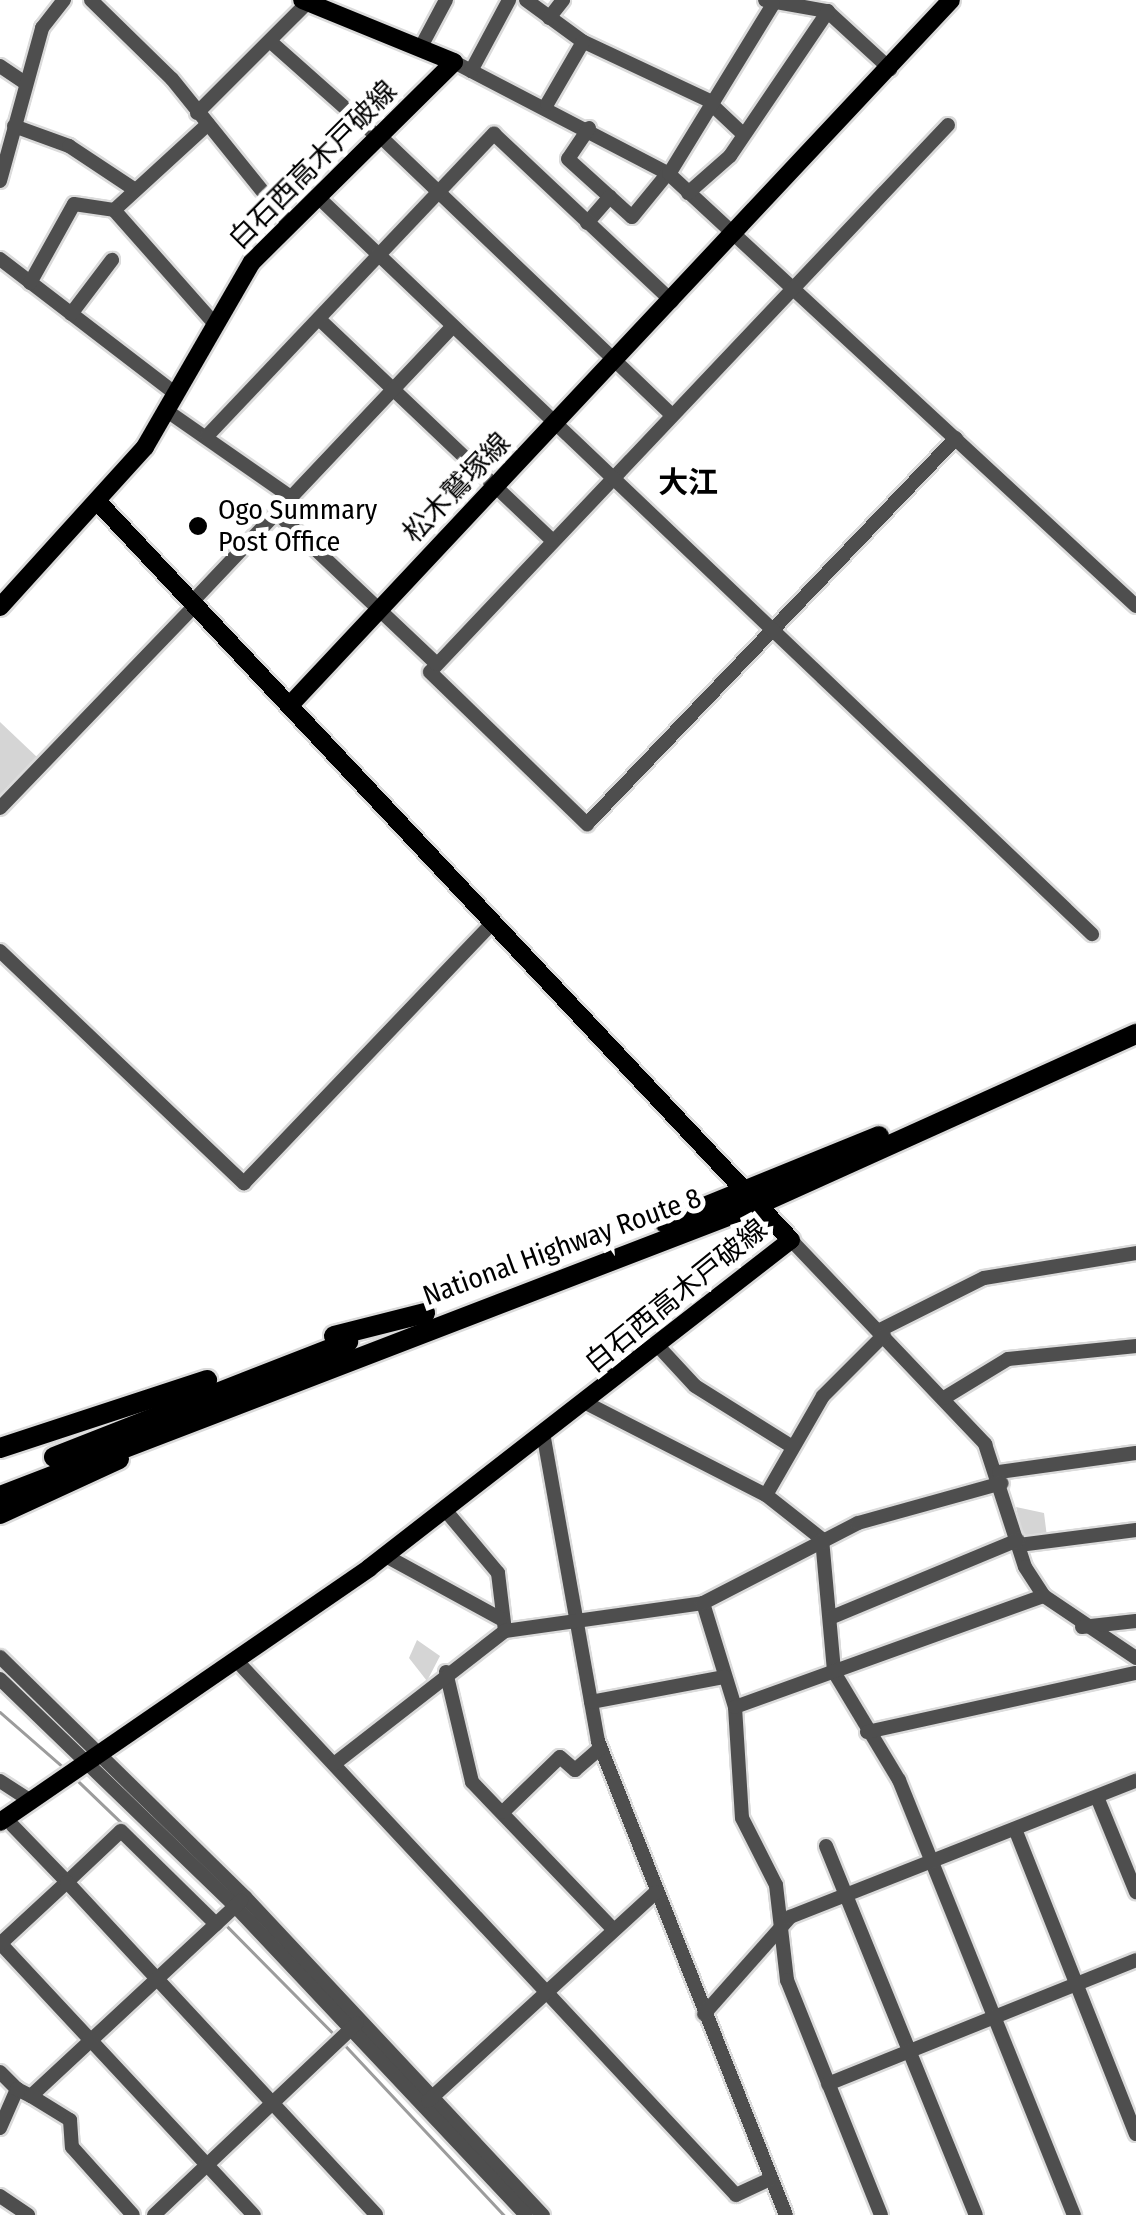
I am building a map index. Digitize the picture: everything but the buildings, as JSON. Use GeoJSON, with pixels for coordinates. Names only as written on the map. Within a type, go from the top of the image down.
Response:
{"type":"FeatureCollection","features":[{"type":"Feature","properties":{"kind":"highway","name":"National Highway Route 8"},"geometry":{"type":"LineString","coordinates":[[0,1496],[13,1481],[425,1313],[752,1197],[1136,1019]]}},
{"type":"Feature","properties":{"kind":"highway","name":"National Highway Route 8"},"geometry":{"type":"LineString","coordinates":[[13,1481],[391,1340],[752,1197],[1136,1034]]}},
{"type":"Feature","properties":{"kind":"highway"},"geometry":{"type":"LineString","coordinates":[[0,1448],[425,1313]]}},
{"type":"Feature","properties":{"kind":"highway"},"geometry":{"type":"LineString","coordinates":[[0,1514],[335,1374],[391,1340]]}},
{"type":"Feature","properties":{"kind":"main road","name":"松木鷲塚線"},"geometry":{"type":"LineString","coordinates":[[290,705],[732,240],[951,0]]}},
{"type":"Feature","properties":{"kind":"main road"},"geometry":{"type":"LineString","coordinates":[[304,2],[423,43],[462,67]]}},
{"type":"Feature","properties":{"kind":"main road","name":"白石西高木戸破線"},"geometry":{"type":"LineString","coordinates":[[98,502],[170,413],[176,394],[252,262],[380,138],[462,67]]}},
{"type":"Feature","properties":{"kind":"main road"},"geometry":{"type":"LineString","coordinates":[[0,607],[98,502],[290,705]]}},
{"type":"Feature","properties":{"kind":"main road","name":"白石西高木戸破線"},"geometry":{"type":"LineString","coordinates":[[6,1824],[31,1801],[386,1556],[544,1438],[658,1346],[784,1232],[290,705]]}},
{"type":"Feature","properties":{"kind":"street"},"geometry":{"type":"LineString","coordinates":[[423,43],[446,0]]}},
{"type":"Feature","properties":{"kind":"street"},"geometry":{"type":"LineString","coordinates":[[509,0],[462,67],[547,104],[668,173],[732,240],[956,438],[1136,606]]}},
{"type":"Feature","properties":{"kind":"street"},"geometry":{"type":"LineString","coordinates":[[526,0],[584,42],[710,102],[744,134]]}},
{"type":"Feature","properties":{"kind":"street"},"geometry":{"type":"LineString","coordinates":[[549,18],[564,0]]}},
{"type":"Feature","properties":{"kind":"street"},"geometry":{"type":"LineString","coordinates":[[96,1],[202,118],[289,224]]}},
{"type":"Feature","properties":{"kind":"street"},"geometry":{"type":"LineString","coordinates":[[589,128],[568,159],[632,217],[668,173],[776,1],[828,12],[890,70]]}},
{"type":"Feature","properties":{"kind":"street"},"geometry":{"type":"LineString","coordinates":[[0,181],[2,161],[25,83],[58,2]]}},
{"type":"Feature","properties":{"kind":"street"},"geometry":{"type":"LineString","coordinates":[[114,210],[272,43],[304,2]]}},
{"type":"Feature","properties":{"kind":"street"},"geometry":{"type":"LineString","coordinates":[[688,192],[744,134],[828,12]]}},
{"type":"Feature","properties":{"kind":"street"},"geometry":{"type":"LineString","coordinates":[[547,104],[584,42]]}},
{"type":"Feature","properties":{"kind":"street"},"geometry":{"type":"LineString","coordinates":[[272,43],[380,138],[672,415]]}},
{"type":"Feature","properties":{"kind":"street"},"geometry":{"type":"LineString","coordinates":[[0,66],[25,83]]}},
{"type":"Feature","properties":{"kind":"street"},"geometry":{"type":"LineString","coordinates":[[948,125],[430,672],[587,824],[956,438]]}},
{"type":"Feature","properties":{"kind":"street"},"geometry":{"type":"LineString","coordinates":[[14,126],[69,146],[134,189]]}},
{"type":"Feature","properties":{"kind":"street"},"geometry":{"type":"LineString","coordinates":[[207,436],[494,134],[672,301]]}},
{"type":"Feature","properties":{"kind":"street"},"geometry":{"type":"LineString","coordinates":[[318,197],[1092,934]]}},
{"type":"Feature","properties":{"kind":"street"},"geometry":{"type":"LineString","coordinates":[[587,223],[610,197]]}},
{"type":"Feature","properties":{"kind":"street"},"geometry":{"type":"LineString","coordinates":[[30,282],[74,204],[114,210],[215,324]]}},
{"type":"Feature","properties":{"kind":"street"},"geometry":{"type":"LineString","coordinates":[[0,259],[176,394]]}},
{"type":"Feature","properties":{"kind":"street"},"geometry":{"type":"LineString","coordinates":[[70,314],[112,260]]}},
{"type":"Feature","properties":{"kind":"street"},"geometry":{"type":"LineString","coordinates":[[318,319],[552,540]]}},
{"type":"Feature","properties":{"kind":"street"},"geometry":{"type":"LineString","coordinates":[[0,808],[453,326]]}},
{"type":"Feature","properties":{"kind":"street"},"geometry":{"type":"LineString","coordinates":[[170,413],[291,497]]}},
{"type":"Feature","properties":{"kind":"street"},"geometry":{"type":"LineString","coordinates":[[276,512],[437,664]]}},
{"type":"Feature","properties":{"kind":"street"},"geometry":{"type":"LineString","coordinates":[[0,951],[244,1183],[493,922]]}},
{"type":"Feature","properties":{"kind":"street"},"geometry":{"type":"LineString","coordinates":[[784,1232],[944,1398],[1001,1478],[1018,1542],[1044,1596],[1082,1628],[1136,1658]]}},
{"type":"Feature","properties":{"kind":"street"},"geometry":{"type":"LineString","coordinates":[[766,1495],[823,1396],[882,1333],[984,1278],[1136,1253]]}},
{"type":"Feature","properties":{"kind":"street"},"geometry":{"type":"LineString","coordinates":[[658,1346],[695,1386],[791,1446]]}},
{"type":"Feature","properties":{"kind":"street"},"geometry":{"type":"LineString","coordinates":[[944,1398],[1008,1359],[1136,1346]]}},
{"type":"Feature","properties":{"kind":"street"},"geometry":{"type":"LineString","coordinates":[[586,1403],[766,1495],[822,1538],[834,1672],[867,1732],[900,1780],[1074,2215]]}},
{"type":"Feature","properties":{"kind":"street"},"geometry":{"type":"LineString","coordinates":[[544,1438],[600,1748],[786,2215]]}},
{"type":"Feature","properties":{"kind":"street"},"geometry":{"type":"LineString","coordinates":[[386,1556],[503,1625],[577,1623],[703,1604],[822,1538],[1001,1478],[1136,1453]]}},
{"type":"Feature","properties":{"kind":"street"},"geometry":{"type":"LineString","coordinates":[[446,1512],[498,1573],[503,1625]]}},
{"type":"Feature","properties":{"kind":"street"},"geometry":{"type":"LineString","coordinates":[[832,1617],[1018,1542],[1136,1530]]}},
{"type":"Feature","properties":{"kind":"street"},"geometry":{"type":"LineString","coordinates":[[735,1707],[1044,1596]]}},
{"type":"Feature","properties":{"kind":"street"},"geometry":{"type":"LineString","coordinates":[[703,1604],[735,1707],[742,1818],[776,1885],[786,1980],[881,2215]]}},
{"type":"Feature","properties":{"kind":"street"},"geometry":{"type":"LineString","coordinates":[[1082,1628],[1136,1621]]}},
{"type":"Feature","properties":{"kind":"street"},"geometry":{"type":"LineString","coordinates":[[334,1764],[503,1625]]}},
{"type":"Feature","properties":{"kind":"street"},"geometry":{"type":"LineString","coordinates":[[0,1657],[95,1759],[240,1901],[357,2024],[526,2215]]}},
{"type":"Feature","properties":{"kind":"street"},"geometry":{"type":"LineString","coordinates":[[236,1660],[736,2196],[771,2179]]}},
{"type":"Feature","properties":{"kind":"street"},"geometry":{"type":"LineString","coordinates":[[446,1672],[466,1768],[613,1929]]}},
{"type":"Feature","properties":{"kind":"street"},"geometry":{"type":"LineString","coordinates":[[867,1732],[1136,1673]]}},
{"type":"Feature","properties":{"kind":"street"},"geometry":{"type":"LineString","coordinates":[[591,1702],[725,1677]]}},
{"type":"Feature","properties":{"kind":"street"},"geometry":{"type":"LineString","coordinates":[[0,1680],[95,1759]]}},
{"type":"Feature","properties":{"kind":"street"},"geometry":{"type":"LineString","coordinates":[[503,1812],[560,1757],[575,1770],[600,1748]]}},
{"type":"Feature","properties":{"kind":"street"},"geometry":{"type":"LineString","coordinates":[[0,1780],[31,1801]]}},
{"type":"Feature","properties":{"kind":"street"},"geometry":{"type":"LineString","coordinates":[[704,2014],[782,1924],[846,1894],[1136,1781]]}},
{"type":"Feature","properties":{"kind":"street"},"geometry":{"type":"LineString","coordinates":[[1098,1797],[1136,1892]]}},
{"type":"Feature","properties":{"kind":"street"},"geometry":{"type":"LineString","coordinates":[[6,1824],[67,1882],[376,2215]]}},
{"type":"Feature","properties":{"kind":"street"},"geometry":{"type":"LineString","coordinates":[[1014,1829],[1136,2134]]}},
{"type":"Feature","properties":{"kind":"street"},"geometry":{"type":"LineString","coordinates":[[216,1924],[122,1830],[0,1943],[254,2215]]}},
{"type":"Feature","properties":{"kind":"street"},"geometry":{"type":"LineString","coordinates":[[826,1846],[976,2215]]}},
{"type":"Feature","properties":{"kind":"street"},"geometry":{"type":"LineString","coordinates":[[428,2101],[656,1892]]}},
{"type":"Feature","properties":{"kind":"street"},"geometry":{"type":"LineString","coordinates":[[0,2128],[24,2093],[92,2041],[240,1901]]}},
{"type":"Feature","properties":{"kind":"street"},"geometry":{"type":"LineString","coordinates":[[828,2084],[1136,1960]]}},
{"type":"Feature","properties":{"kind":"street"},"geometry":{"type":"LineString","coordinates":[[154,2215],[209,2168],[357,2024]]}},
{"type":"Feature","properties":{"kind":"street"},"geometry":{"type":"LineString","coordinates":[[0,2072],[24,2093],[70,2120],[72,2147],[133,2215]]}},
{"type":"Feature","properties":{"kind":"street"},"geometry":{"type":"LineString","coordinates":[[428,2101],[543,2215]]}},
{"type":"Feature","properties":{"kind":"street"},"geometry":{"type":"LineString","coordinates":[[0,2196],[28,2215]]}},
{"type":"Feature","properties":{"kind":"shaded area"},"geometry":{"type":"Polygon","coordinates":[[[0,722],[38,758],[0,798],[0,722]]]}},
{"type":"Feature","properties":{"kind":"shaded area"},"geometry":{"type":"Polygon","coordinates":[[[1016,1507],[1044,1513],[1047,1537],[1023,1540],[1016,1507]]]}},
{"type":"Feature","properties":{"kind":"shaded area"},"geometry":{"type":"Polygon","coordinates":[[[417,1640],[440,1656],[427,1681],[409,1658],[417,1640]]]}},
{"type":"Feature","properties":{"kind":"waterway"},"geometry":{"type":"LineString","coordinates":[[0,1712],[63,1767]]}},
{"type":"Feature","properties":{"kind":"waterway"},"geometry":{"type":"LineString","coordinates":[[76,1779],[125,1826]]}},
{"type":"Feature","properties":{"kind":"waterway"},"geometry":{"type":"LineString","coordinates":[[223,1922],[334,2034]]}},
{"type":"Feature","properties":{"kind":"waterway"},"geometry":{"type":"LineString","coordinates":[[343,2043],[504,2215]]}},
{"type":"Feature","properties":{"kind":"place","name":"Ogo Summary Post Office"},"geometry":{"type":"Point","coordinates":[198,526]}},
{"type":"Feature","properties":{"kind":"district","name":"大江"},"geometry":{"type":"Point","coordinates":[688,483]}}]}
